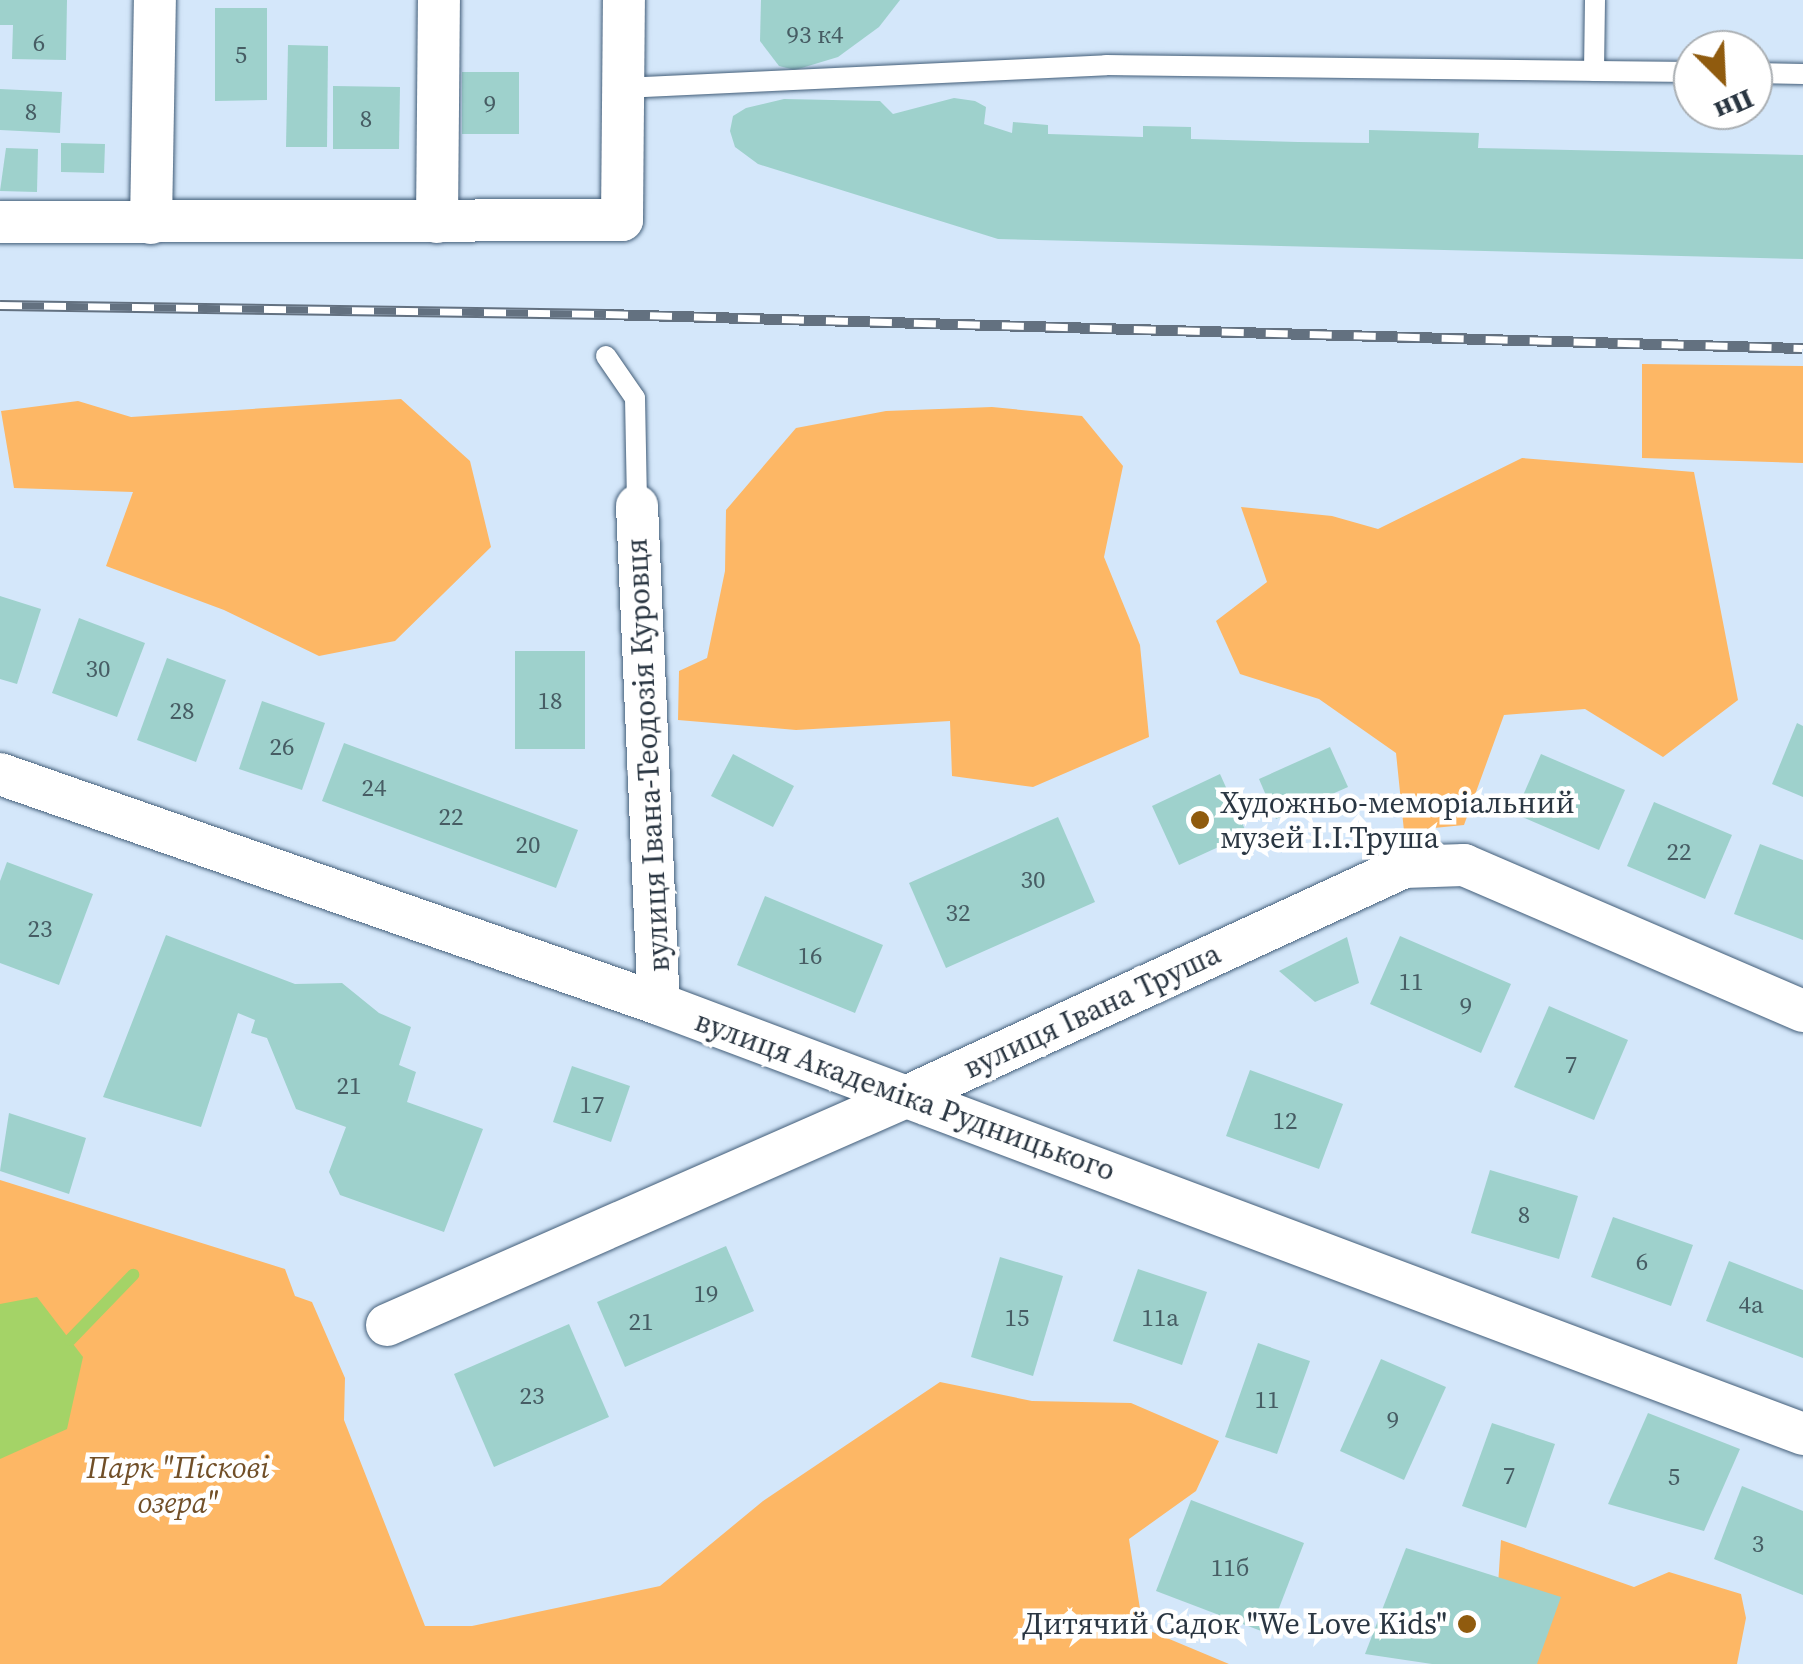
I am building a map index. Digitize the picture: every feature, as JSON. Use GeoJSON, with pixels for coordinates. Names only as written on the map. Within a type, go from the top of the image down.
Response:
{"type":"FeatureCollection","features":[{"type":"Feature","properties":{"kind":"street"},"geometry":{"type":"LineString","coordinates":[[150,223],[155,0]]}},
{"type":"Feature","properties":{"kind":"street"},"geometry":{"type":"LineString","coordinates":[[437,222],[438,0]]}},
{"type":"Feature","properties":{"kind":"street"},"geometry":{"type":"LineString","coordinates":[[0,222],[622,220],[624,0]]}},
{"type":"Feature","properties":{"kind":"street","name":"вулиця Івана-Теодозія Куровця"},"geometry":{"type":"LineString","coordinates":[[637,506],[658,1004]]}},
{"type":"Feature","properties":{"kind":"street","name":"вулиця Академіка Рудницького"},"geometry":{"type":"LineString","coordinates":[[0,774],[658,1004],[1803,1434]]}},
{"type":"Feature","properties":{"kind":"street","name":"вулиця Івана Труша"},"geometry":{"type":"LineString","coordinates":[[387,1325],[908,1096],[1404,866],[1464,865],[1803,1011]]}},
{"type":"Feature","properties":{"kind":"lane"},"geometry":{"type":"LineString","coordinates":[[1594,71],[1595,0]]}},
{"type":"Feature","properties":{"kind":"lane"},"geometry":{"type":"LineString","coordinates":[[623,88],[1106,65],[1673,72]]}},
{"type":"Feature","properties":{"kind":"lane"},"geometry":{"type":"LineString","coordinates":[[1773,73],[1803,74]]}},
{"type":"Feature","properties":{"kind":"lane"},"geometry":{"type":"LineString","coordinates":[[606,356],[635,398],[637,506]]}},
{"type":"Feature","properties":{"kind":"green space"},"geometry":{"type":"Polygon","coordinates":[[[1642,364],[1803,366],[1803,463],[1642,458],[1642,364]]]}},
{"type":"Feature","properties":{"kind":"green space"},"geometry":{"type":"Polygon","coordinates":[[[401,399],[470,461],[491,547],[395,641],[319,656],[224,610],[106,566],[133,492],[14,488],[1,411],[78,401],[131,417],[401,399]]]}},
{"type":"Feature","properties":{"kind":"green space"},"geometry":{"type":"Polygon","coordinates":[[[992,407],[1082,416],[1123,466],[1104,557],[1140,645],[1149,737],[1033,787],[952,776],[950,721],[796,730],[678,720],[679,671],[707,658],[725,571],[726,510],[796,428],[886,411],[992,407]]]}},
{"type":"Feature","properties":{"kind":"green space"},"geometry":{"type":"Polygon","coordinates":[[[1522,458],[1694,472],[1738,700],[1663,757],[1585,709],[1504,715],[1464,825],[1404,831],[1396,753],[1319,699],[1240,674],[1216,621],[1267,582],[1241,507],[1332,516],[1378,529],[1522,458]]]}},
{"type":"Feature","properties":{"kind":"green space","name":"Парк \"Піскові озера\""},"geometry":{"type":"Polygon","coordinates":[[[0,1180],[285,1269],[295,1296],[312,1302],[345,1378],[344,1420],[425,1626],[472,1626],[660,1586],[763,1501],[940,1382],[1032,1401],[1131,1403],[1219,1441],[1196,1491],[1129,1539],[1143,1628],[1229,1664],[0,1664],[0,1180]]]}},
{"type":"Feature","properties":{"kind":"green space"},"geometry":{"type":"Polygon","coordinates":[[[1501,1540],[1634,1587],[1669,1572],[1741,1594],[1746,1618],[1737,1664],[1530,1664],[1498,1585],[1501,1540]]]}},
{"type":"Feature","properties":{"kind":"shaded area"},"geometry":{"type":"Polygon","coordinates":[[[37,1297],[83,1357],[67,1429],[0,1459],[0,1304],[37,1297]]]}},
{"type":"Feature","properties":{"kind":"building"},"geometry":{"type":"Polygon","coordinates":[[[0,0],[67,0],[66,60],[12,59],[13,25],[0,25],[0,0]]]}},
{"type":"Feature","properties":{"kind":"building"},"geometry":{"type":"Polygon","coordinates":[[[761,0],[900,0],[879,27],[838,57],[795,70],[779,66],[760,41],[761,0]]]}},
{"type":"Feature","properties":{"kind":"building"},"geometry":{"type":"Polygon","coordinates":[[[215,8],[267,8],[267,100],[215,101],[215,8]]]}},
{"type":"Feature","properties":{"kind":"building"},"geometry":{"type":"Polygon","coordinates":[[[288,45],[328,46],[327,147],[286,147],[288,45]]]}},
{"type":"Feature","properties":{"kind":"building"},"geometry":{"type":"Polygon","coordinates":[[[462,72],[519,72],[519,134],[462,134],[462,72]]]}},
{"type":"Feature","properties":{"kind":"building"},"geometry":{"type":"Polygon","coordinates":[[[333,86],[400,87],[399,149],[333,149],[333,86]]]}},
{"type":"Feature","properties":{"kind":"building"},"geometry":{"type":"Polygon","coordinates":[[[0,89],[62,92],[60,133],[0,130],[0,89]]]}},
{"type":"Feature","properties":{"kind":"building"},"geometry":{"type":"Polygon","coordinates":[[[954,98],[986,107],[984,124],[1012,133],[1013,122],[1048,125],[1048,134],[1143,137],[1143,126],[1191,127],[1191,139],[1298,142],[1369,143],[1369,130],[1479,133],[1478,148],[1803,155],[1803,259],[998,239],[758,164],[735,147],[730,131],[733,116],[746,108],[784,99],[880,101],[893,114],[954,98]]]}},
{"type":"Feature","properties":{"kind":"building"},"geometry":{"type":"Polygon","coordinates":[[[61,143],[105,144],[104,173],[61,172],[61,143]]]}},
{"type":"Feature","properties":{"kind":"building"},"geometry":{"type":"Polygon","coordinates":[[[6,148],[38,149],[37,192],[0,191],[6,148]]]}},
{"type":"Feature","properties":{"kind":"building"},"geometry":{"type":"Polygon","coordinates":[[[0,596],[41,609],[17,684],[0,679],[0,596]]]}},
{"type":"Feature","properties":{"kind":"building"},"geometry":{"type":"Polygon","coordinates":[[[79,618],[145,643],[117,717],[52,693],[79,618]]]}},
{"type":"Feature","properties":{"kind":"building"},"geometry":{"type":"Polygon","coordinates":[[[515,651],[585,651],[585,749],[515,749],[515,651]]]}},
{"type":"Feature","properties":{"kind":"building"},"geometry":{"type":"Polygon","coordinates":[[[167,658],[226,680],[196,762],[137,740],[167,658]]]}},
{"type":"Feature","properties":{"kind":"building"},"geometry":{"type":"Polygon","coordinates":[[[262,701],[325,723],[302,790],[239,769],[262,701]]]}},
{"type":"Feature","properties":{"kind":"building"},"geometry":{"type":"Polygon","coordinates":[[[1797,723],[1803,726],[1803,797],[1772,784],[1797,723]]]}},
{"type":"Feature","properties":{"kind":"building"},"geometry":{"type":"Polygon","coordinates":[[[344,743],[578,830],[556,888],[322,801],[344,743]]]}},
{"type":"Feature","properties":{"kind":"building"},"geometry":{"type":"Polygon","coordinates":[[[1330,747],[1348,787],[1276,819],[1259,779],[1330,747]]]}},
{"type":"Feature","properties":{"kind":"building"},"geometry":{"type":"Polygon","coordinates":[[[733,754],[794,786],[773,827],[711,796],[733,754]]]}},
{"type":"Feature","properties":{"kind":"building"},"geometry":{"type":"Polygon","coordinates":[[[1541,754],[1625,790],[1599,850],[1515,814],[1541,754]]]}},
{"type":"Feature","properties":{"kind":"building","name":"Художньо-меморіальний музей І.І.Труша"},"geometry":{"type":"Polygon","coordinates":[[[1220,774],[1247,834],[1179,865],[1152,806],[1220,774]]]}},
{"type":"Feature","properties":{"kind":"building"},"geometry":{"type":"Polygon","coordinates":[[[1654,802],[1732,835],[1705,899],[1627,866],[1654,802]]]}},
{"type":"Feature","properties":{"kind":"building"},"geometry":{"type":"Polygon","coordinates":[[[1058,817],[1095,902],[946,968],[909,883],[1058,817]]]}},
{"type":"Feature","properties":{"kind":"building"},"geometry":{"type":"Polygon","coordinates":[[[1760,844],[1803,860],[1803,940],[1734,914],[1760,844]]]}},
{"type":"Feature","properties":{"kind":"building"},"geometry":{"type":"Polygon","coordinates":[[[7,862],[93,894],[59,985],[0,963],[0,881],[7,862]]]}},
{"type":"Feature","properties":{"kind":"building"},"geometry":{"type":"Polygon","coordinates":[[[765,896],[883,945],[855,1013],[737,965],[765,896]]]}},
{"type":"Feature","properties":{"kind":"building"},"geometry":{"type":"Polygon","coordinates":[[[166,935],[295,984],[342,983],[379,1013],[411,1027],[399,1065],[416,1072],[407,1102],[483,1129],[444,1232],[340,1195],[329,1172],[346,1127],[296,1109],[267,1038],[251,1033],[255,1020],[238,1013],[201,1127],[103,1097],[166,935]]]}},
{"type":"Feature","properties":{"kind":"building"},"geometry":{"type":"Polygon","coordinates":[[[1400,936],[1511,984],[1481,1053],[1370,1004],[1400,936]]]}},
{"type":"Feature","properties":{"kind":"building"},"geometry":{"type":"Polygon","coordinates":[[[1347,937],[1359,983],[1315,1002],[1279,971],[1347,937]]]}},
{"type":"Feature","properties":{"kind":"building"},"geometry":{"type":"Polygon","coordinates":[[[1549,1006],[1628,1040],[1594,1120],[1514,1087],[1549,1006]]]}},
{"type":"Feature","properties":{"kind":"building"},"geometry":{"type":"Polygon","coordinates":[[[572,1066],[630,1086],[611,1142],[553,1122],[572,1066]]]}},
{"type":"Feature","properties":{"kind":"building"},"geometry":{"type":"Polygon","coordinates":[[[1250,1070],[1343,1104],[1319,1169],[1226,1136],[1250,1070]]]}},
{"type":"Feature","properties":{"kind":"building"},"geometry":{"type":"Polygon","coordinates":[[[9,1113],[86,1138],[69,1194],[0,1171],[9,1113]]]}},
{"type":"Feature","properties":{"kind":"building"},"geometry":{"type":"Polygon","coordinates":[[[1490,1170],[1578,1196],[1559,1259],[1471,1233],[1490,1170]]]}},
{"type":"Feature","properties":{"kind":"building"},"geometry":{"type":"Polygon","coordinates":[[[1613,1217],[1693,1245],[1671,1306],[1591,1277],[1613,1217]]]}},
{"type":"Feature","properties":{"kind":"building"},"geometry":{"type":"Polygon","coordinates":[[[726,1246],[754,1311],[625,1367],[597,1302],[726,1246]]]}},
{"type":"Feature","properties":{"kind":"building"},"geometry":{"type":"Polygon","coordinates":[[[1000,1257],[1063,1276],[1033,1376],[971,1357],[1000,1257]]]}},
{"type":"Feature","properties":{"kind":"building"},"geometry":{"type":"Polygon","coordinates":[[[1729,1261],[1803,1290],[1803,1358],[1706,1321],[1729,1261]]]}},
{"type":"Feature","properties":{"kind":"building"},"geometry":{"type":"Polygon","coordinates":[[[1138,1269],[1207,1292],[1182,1365],[1113,1341],[1138,1269]]]}},
{"type":"Feature","properties":{"kind":"building"},"geometry":{"type":"Polygon","coordinates":[[[569,1324],[609,1417],[494,1467],[454,1374],[569,1324]]]}},
{"type":"Feature","properties":{"kind":"building"},"geometry":{"type":"Polygon","coordinates":[[[1258,1343],[1310,1361],[1277,1454],[1225,1437],[1258,1343]]]}},
{"type":"Feature","properties":{"kind":"building"},"geometry":{"type":"Polygon","coordinates":[[[1381,1359],[1446,1387],[1404,1480],[1340,1451],[1381,1359]]]}},
{"type":"Feature","properties":{"kind":"building"},"geometry":{"type":"Polygon","coordinates":[[[1648,1413],[1740,1449],[1704,1531],[1608,1504],[1648,1413]]]}},
{"type":"Feature","properties":{"kind":"building"},"geometry":{"type":"Polygon","coordinates":[[[1492,1423],[1555,1444],[1526,1528],[1462,1506],[1492,1423]]]}},
{"type":"Feature","properties":{"kind":"building"},"geometry":{"type":"Polygon","coordinates":[[[1742,1486],[1803,1511],[1803,1595],[1714,1559],[1742,1486]]]}},
{"type":"Feature","properties":{"kind":"building"},"geometry":{"type":"Polygon","coordinates":[[[1191,1500],[1304,1543],[1269,1634],[1156,1591],[1191,1500]]]}},
{"type":"Feature","properties":{"kind":"building","name":"Дитячий Садок \"We Love Kids\""},"geometry":{"type":"Polygon","coordinates":[[[1406,1548],[1561,1597],[1537,1664],[1432,1664],[1365,1654],[1406,1548]]]}},
{"type":"Feature","properties":{"kind":"waterway"},"geometry":{"type":"LineString","coordinates":[[70,1340],[133,1275]]}},
{"type":"Feature","properties":{"kind":"railway"},"geometry":{"type":"LineString","coordinates":[[0,305],[606,314],[1803,348]]}},
{"type":"Feature","properties":{"kind":"place","name":"Художньо-меморіальний музей І.І.Труша"},"geometry":{"type":"Point","coordinates":[1200,820]}},
{"type":"Feature","properties":{"kind":"place","name":"Дитячий Садок \"We Love Kids\""},"geometry":{"type":"Point","coordinates":[1467,1624]}}]}
